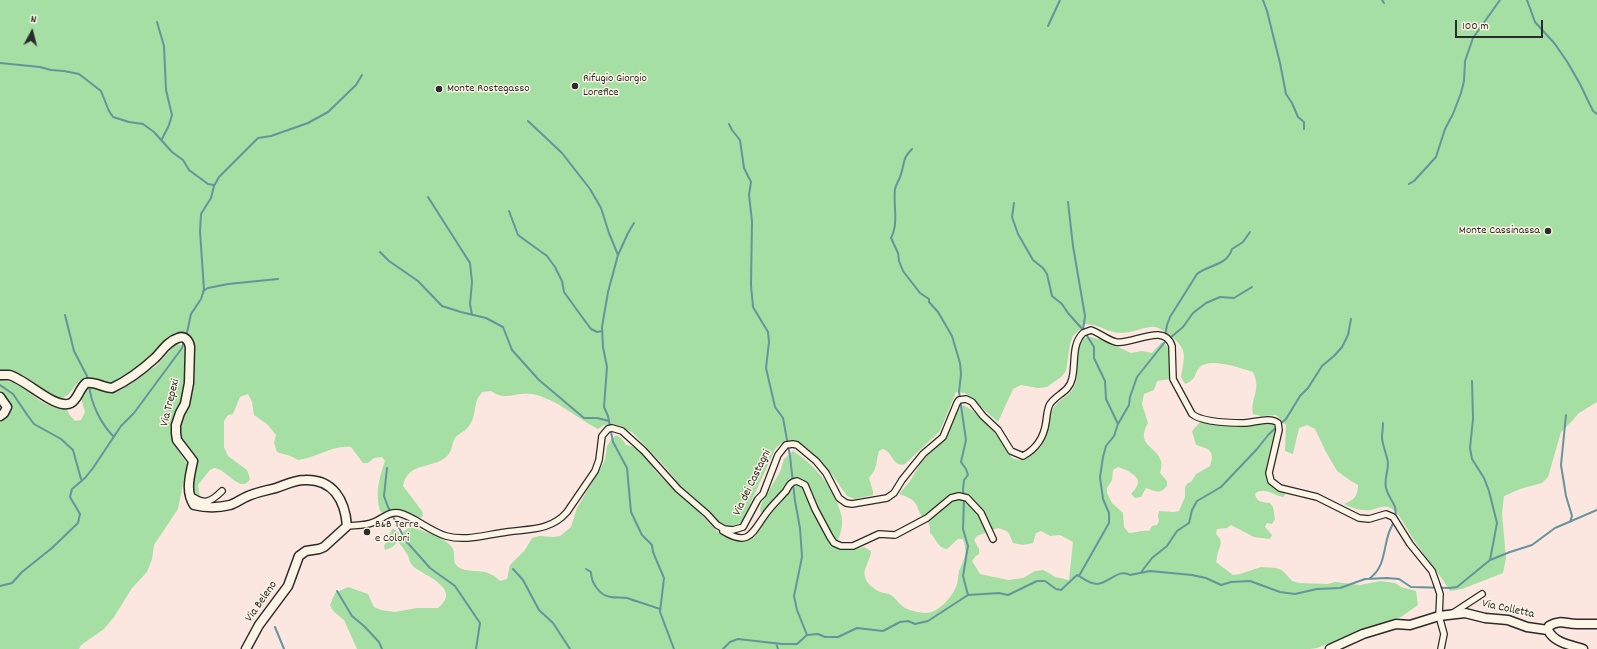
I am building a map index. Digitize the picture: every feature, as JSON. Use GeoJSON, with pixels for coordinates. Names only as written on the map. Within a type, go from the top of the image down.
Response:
{"type":"FeatureCollection","features":[{"type":"Feature","properties":{"kind":"street","name":"Via dei Castagni"},"geometry":{"type":"LineString","coordinates":[[717,525],[724,529],[734,530],[744,527],[758,499],[763,494],[778,455],[783,448],[790,445],[797,446],[821,467],[836,494],[846,503],[852,504],[889,497],[923,454],[943,437],[957,403],[964,399],[972,402],[983,416],[998,430],[1012,451],[1023,456],[1030,452],[1039,441],[1045,430],[1049,407],[1071,383],[1077,342],[1083,333],[1091,330],[1112,341],[1120,342],[1161,335],[1165,336],[1171,342],[1173,379],[1192,414],[1203,419],[1245,423],[1272,420],[1278,423],[1279,430],[1269,473],[1271,481],[1274,484],[1280,488],[1318,497],[1359,518],[1369,519],[1386,514],[1393,517],[1410,544],[1432,571],[1440,594],[1439,616]]}},
{"type":"Feature","properties":{"kind":"street","name":"Via Trepexi"},"geometry":{"type":"LineString","coordinates":[[0,375],[10,375],[57,403],[67,405],[75,400],[79,391],[86,383],[92,382],[107,388],[117,386],[152,360],[172,340],[181,337],[185,338],[189,342],[190,347],[189,383],[185,404],[176,425],[176,433],[177,440],[192,461],[189,482],[190,495]]}},
{"type":"Feature","properties":{"kind":"street"},"geometry":{"type":"LineString","coordinates":[[0,397],[7,407],[4,413],[0,416]]}},
{"type":"Feature","properties":{"kind":"street"},"geometry":{"type":"LineString","coordinates":[[190,495],[194,505],[205,508],[224,507],[232,505],[260,491],[277,488],[293,482],[305,480],[315,481],[330,487],[338,494],[341,499],[347,526],[364,525],[374,522],[386,515],[398,513],[446,536],[470,538],[484,537],[501,532],[531,530],[550,525],[562,518],[567,512],[595,471],[599,460],[602,436],[608,429],[612,428],[622,431],[644,451],[678,490],[730,535],[741,537],[752,534],[763,516],[790,484],[797,481],[805,485],[815,509],[830,537],[834,542],[841,546],[853,546],[879,534],[895,535],[926,518],[951,498],[959,496],[967,498],[981,513],[993,539]]}},
{"type":"Feature","properties":{"kind":"street"},"geometry":{"type":"LineString","coordinates":[[190,495],[199,501],[204,502],[213,499],[222,491]]}},
{"type":"Feature","properties":{"kind":"street","name":"Via Beleno"},"geometry":{"type":"LineString","coordinates":[[246,649],[259,625],[288,586],[299,556],[306,551],[324,547],[347,526]]}},
{"type":"Feature","properties":{"kind":"street"},"geometry":{"type":"LineString","coordinates":[[1451,614],[1482,594]]}},
{"type":"Feature","properties":{"kind":"street","name":"Via Colletta"},"geometry":{"type":"LineString","coordinates":[[1332,649],[1363,634],[1396,624],[1410,624],[1451,614],[1465,613],[1485,618],[1508,620],[1527,627],[1548,630]]}},
{"type":"Feature","properties":{"kind":"street"},"geometry":{"type":"LineString","coordinates":[[1439,616],[1444,634],[1441,649]]}},
{"type":"Feature","properties":{"kind":"street"},"geometry":{"type":"LineString","coordinates":[[1583,649],[1559,642],[1550,636],[1548,630],[1549,626],[1556,622],[1597,624]]}},
{"type":"Feature","properties":{"kind":"green space"},"geometry":{"type":"Polygon","coordinates":[[[0,0],[1597,0],[1597,402],[1579,413],[1561,432],[1548,477],[1542,483],[1520,489],[1504,496],[1502,514],[1506,558],[1503,573],[1462,589],[1450,591],[1400,518],[1392,509],[1384,506],[1364,510],[1344,504],[1355,497],[1358,485],[1337,471],[1315,429],[1307,425],[1299,428],[1293,454],[1285,451],[1286,425],[1276,415],[1261,416],[1253,414],[1256,384],[1253,372],[1227,364],[1206,364],[1201,366],[1193,379],[1185,384],[1181,377],[1184,357],[1182,348],[1168,334],[1156,327],[1116,333],[1095,325],[1085,324],[1073,336],[1070,344],[1066,371],[1061,377],[1047,387],[1038,388],[1021,385],[1013,389],[998,422],[965,393],[956,392],[940,431],[905,464],[901,465],[895,462],[889,453],[883,449],[879,451],[876,468],[869,478],[873,495],[855,499],[847,496],[831,473],[804,446],[791,442],[780,444],[775,449],[742,522],[730,527],[721,524],[699,502],[682,488],[667,469],[632,432],[604,425],[598,429],[558,404],[541,396],[526,393],[502,396],[491,391],[482,392],[477,399],[471,423],[455,438],[448,455],[443,460],[422,466],[410,472],[406,478],[403,486],[422,511],[423,516],[420,518],[397,511],[383,513],[380,511],[378,486],[385,461],[382,457],[374,458],[368,463],[363,463],[351,447],[337,448],[298,460],[277,452],[274,443],[276,435],[268,425],[254,415],[252,402],[248,394],[240,397],[233,414],[228,415],[224,421],[224,447],[228,456],[247,470],[250,479],[246,483],[238,483],[219,469],[214,468],[210,470],[198,485],[200,497],[193,493],[192,484],[196,469],[196,459],[182,440],[179,432],[194,387],[194,350],[190,337],[187,334],[174,335],[146,361],[115,381],[108,384],[96,380],[83,379],[79,381],[68,395],[61,399],[57,398],[22,375],[14,372],[0,371],[0,0]]]}},
{"type":"Feature","properties":{"kind":"green space"},"geometry":{"type":"Polygon","coordinates":[[[1089,337],[1103,340],[1131,353],[1142,351],[1152,353],[1162,342],[1169,348],[1170,379],[1157,381],[1154,390],[1144,394],[1142,404],[1148,423],[1144,436],[1145,441],[1161,461],[1160,473],[1167,481],[1167,486],[1162,491],[1155,491],[1146,488],[1141,497],[1135,498],[1131,494],[1137,486],[1137,479],[1125,469],[1118,467],[1113,470],[1112,480],[1107,488],[1107,493],[1112,503],[1123,513],[1124,527],[1129,533],[1149,531],[1152,526],[1157,525],[1159,521],[1159,511],[1179,511],[1185,497],[1185,487],[1191,482],[1196,474],[1210,466],[1212,457],[1210,451],[1196,445],[1192,431],[1200,422],[1235,424],[1272,423],[1275,426],[1275,429],[1266,467],[1266,480],[1277,491],[1286,493],[1283,497],[1265,491],[1255,494],[1259,501],[1270,503],[1273,507],[1275,519],[1272,524],[1267,523],[1265,527],[1272,535],[1270,539],[1254,537],[1231,525],[1227,528],[1217,529],[1216,534],[1220,538],[1221,542],[1216,562],[1233,575],[1261,567],[1276,568],[1282,570],[1292,581],[1299,583],[1328,584],[1335,582],[1360,585],[1381,581],[1395,583],[1401,587],[1416,591],[1418,605],[1401,617],[1368,627],[1317,648],[1310,649],[357,649],[344,620],[333,611],[330,605],[335,593],[348,587],[368,594],[374,607],[381,610],[395,612],[417,608],[438,608],[444,601],[446,595],[444,589],[434,579],[412,565],[399,543],[402,534],[410,527],[434,535],[446,541],[453,549],[455,562],[460,568],[483,572],[494,576],[500,581],[507,579],[510,565],[525,550],[532,538],[539,536],[560,536],[571,527],[577,508],[605,460],[607,446],[616,435],[622,439],[626,445],[632,446],[641,452],[659,475],[691,504],[714,528],[724,536],[741,540],[747,540],[759,532],[763,523],[760,509],[762,502],[780,472],[784,459],[793,451],[807,461],[819,473],[837,502],[842,516],[842,524],[836,547],[844,550],[850,550],[864,547],[871,551],[864,574],[869,584],[873,588],[891,595],[905,608],[925,613],[934,611],[943,605],[956,587],[959,571],[965,556],[963,539],[958,539],[947,549],[941,547],[930,533],[928,522],[921,515],[914,501],[899,494],[910,481],[922,461],[946,437],[958,409],[963,405],[972,410],[996,434],[1012,458],[1022,460],[1032,455],[1038,450],[1045,438],[1049,419],[1054,407],[1071,392],[1075,385],[1079,346],[1084,338],[1089,337]],[[998,528],[977,536],[974,540],[979,549],[979,554],[972,561],[980,574],[1008,580],[1023,578],[1035,571],[1043,570],[1055,577],[1069,580],[1073,542],[1060,535],[1050,536],[1041,531],[1036,533],[1033,543],[1023,545],[1013,543],[1007,532],[998,528]]]}},
{"type":"Feature","properties":{"kind":"green space"},"geometry":{"type":"Polygon","coordinates":[[[176,344],[185,346],[186,348],[185,386],[183,400],[174,416],[173,439],[175,446],[187,464],[178,509],[154,545],[152,559],[147,572],[132,588],[114,617],[104,629],[81,645],[79,649],[0,649],[0,419],[7,415],[11,409],[11,403],[0,390],[0,380],[17,384],[45,404],[67,409],[75,421],[81,420],[85,412],[82,395],[88,386],[116,392],[123,389],[157,365],[176,344]]]}},
{"type":"Feature","properties":{"kind":"green space"},"geometry":{"type":"Polygon","coordinates":[[[392,529],[399,533],[398,539],[394,546],[385,550],[384,546],[392,529]]]}},
{"type":"Feature","properties":{"kind":"waterway"},"geometry":{"type":"LineString","coordinates":[[1048,26],[1060,0]]}},
{"type":"Feature","properties":{"kind":"waterway"},"geometry":{"type":"LineString","coordinates":[[1263,0],[1280,63],[1286,94],[1298,117],[1304,122],[1304,129]]}},
{"type":"Feature","properties":{"kind":"waterway"},"geometry":{"type":"LineString","coordinates":[[1409,184],[1414,181],[1436,157],[1445,129],[1453,114],[1461,93],[1464,81],[1465,61],[1473,38],[1500,0]]}},
{"type":"Feature","properties":{"kind":"waterway"},"geometry":{"type":"LineString","coordinates":[[1527,0],[1535,22],[1555,44],[1568,63],[1593,111],[1597,114]]}},
{"type":"Feature","properties":{"kind":"waterway"},"geometry":{"type":"LineString","coordinates":[[157,22],[164,46],[166,90],[172,115],[162,139]]}},
{"type":"Feature","properties":{"kind":"waterway"},"geometry":{"type":"LineString","coordinates":[[0,63],[40,67],[79,74],[101,91],[113,117],[129,122],[143,124],[154,132],[172,152],[183,160],[189,170],[208,184],[214,185]]}},
{"type":"Feature","properties":{"kind":"waterway"},"geometry":{"type":"LineString","coordinates":[[186,337],[191,314],[201,299],[204,290],[200,231],[201,214],[211,198],[214,186],[219,177],[258,138],[271,136],[308,123],[328,112],[356,85],[362,75]]}},
{"type":"Feature","properties":{"kind":"waterway"},"geometry":{"type":"LineString","coordinates":[[528,121],[562,153],[590,189],[601,208],[618,255]]}},
{"type":"Feature","properties":{"kind":"waterway"},"geometry":{"type":"LineString","coordinates":[[729,124],[740,140],[744,168],[751,182],[749,195],[752,221],[751,285],[753,307],[768,332],[769,342],[766,368],[775,407],[783,418],[790,456],[795,501],[800,528],[802,557],[794,596],[797,610],[807,635]]}},
{"type":"Feature","properties":{"kind":"waterway"},"geometry":{"type":"LineString","coordinates":[[912,149],[905,158],[895,189],[895,226],[891,238],[898,253],[903,271],[920,293],[929,299],[929,302],[938,312],[952,336],[960,363],[961,374],[959,392],[966,440],[961,462],[968,475],[964,480],[963,489],[963,529],[968,546],[963,576],[968,595]]}},
{"type":"Feature","properties":{"kind":"waterway"},"geometry":{"type":"LineString","coordinates":[[428,197],[470,263],[472,282],[470,304],[472,315]]}},
{"type":"Feature","properties":{"kind":"waterway"},"geometry":{"type":"LineString","coordinates":[[1068,202],[1073,246],[1085,316],[1083,330]]}},
{"type":"Feature","properties":{"kind":"waterway"},"geometry":{"type":"LineString","coordinates":[[1014,203],[1012,217],[1018,234],[1033,260],[1043,268],[1047,274],[1052,296],[1062,304],[1084,331],[1094,347],[1094,358],[1105,381],[1106,399],[1118,424]]}},
{"type":"Feature","properties":{"kind":"waterway"},"geometry":{"type":"LineString","coordinates":[[509,211],[518,235],[547,256],[555,267],[562,281],[564,292],[585,321],[591,329],[597,332],[602,331]]}},
{"type":"Feature","properties":{"kind":"waterway"},"geometry":{"type":"LineString","coordinates":[[634,223],[618,255],[608,292],[602,327],[603,347],[607,367],[604,407],[608,416],[613,442],[627,468],[631,512],[642,535],[652,545],[653,552],[664,578],[660,612],[674,649]]}},
{"type":"Feature","properties":{"kind":"waterway"},"geometry":{"type":"LineString","coordinates":[[1165,336],[1170,317],[1197,274],[1226,259],[1232,249],[1243,242],[1250,232]]}},
{"type":"Feature","properties":{"kind":"waterway"},"geometry":{"type":"LineString","coordinates":[[380,252],[389,261],[418,281],[442,306],[486,318],[503,327],[512,350],[539,380],[584,418],[597,418],[609,421]]}},
{"type":"Feature","properties":{"kind":"waterway"},"geometry":{"type":"LineString","coordinates":[[203,291],[208,288],[228,284],[278,279]]}},
{"type":"Feature","properties":{"kind":"waterway"},"geometry":{"type":"LineString","coordinates":[[723,649],[730,642],[738,639],[782,644],[797,644],[807,635],[818,634],[825,637],[838,637],[857,628],[883,631],[900,622],[908,621],[915,624],[928,621],[968,595],[999,593],[1008,595],[1037,581],[1045,581],[1056,589],[1061,590],[1077,575],[1079,576],[1109,523],[1109,513],[1103,499],[1100,477],[1103,457],[1106,446],[1114,436],[1118,424],[1129,405],[1130,397],[1137,377],[1164,343],[1183,327],[1193,313],[1206,303],[1220,297],[1234,298],[1252,287]]}},
{"type":"Feature","properties":{"kind":"waterway"},"geometry":{"type":"LineString","coordinates":[[65,315],[74,351],[87,376],[88,381]]}},
{"type":"Feature","properties":{"kind":"waterway"},"geometry":{"type":"LineString","coordinates":[[1142,571],[1152,558],[1167,546],[1177,531],[1189,523],[1192,510],[1197,501],[1221,487],[1269,434],[1286,419],[1300,396],[1308,388],[1322,366],[1342,347],[1348,335],[1351,319]]}},
{"type":"Feature","properties":{"kind":"waterway"},"geometry":{"type":"LineString","coordinates":[[0,586],[12,583],[22,572],[52,548],[78,523],[80,514],[70,497],[72,489],[85,478],[93,468],[121,426],[134,413],[182,348],[184,341]]}},
{"type":"Feature","properties":{"kind":"waterway"},"geometry":{"type":"LineString","coordinates":[[1472,381],[1473,419],[1470,448],[1472,459],[1484,478],[1489,491],[1497,523],[1490,560]]}},
{"type":"Feature","properties":{"kind":"waterway"},"geometry":{"type":"LineString","coordinates":[[0,385],[13,394],[34,424],[61,439],[73,450],[81,479]]}},
{"type":"Feature","properties":{"kind":"waterway"},"geometry":{"type":"LineString","coordinates":[[89,385],[97,413],[114,437]]}},
{"type":"Feature","properties":{"kind":"waterway"},"geometry":{"type":"LineString","coordinates":[[1566,415],[1561,465],[1566,496],[1572,516],[1570,522]]}},
{"type":"Feature","properties":{"kind":"waterway"},"geometry":{"type":"LineString","coordinates":[[1383,423],[1382,438],[1388,463],[1386,485],[1387,492],[1395,508],[1395,517]]}},
{"type":"Feature","properties":{"kind":"waterway"},"geometry":{"type":"LineString","coordinates":[[387,468],[384,496],[388,507],[406,541],[430,568],[455,586],[480,623],[476,649]]}},
{"type":"Feature","properties":{"kind":"waterway"},"geometry":{"type":"LineString","coordinates":[[1079,576],[1094,584],[1097,584],[1122,573],[1130,575],[1150,571],[1192,575],[1206,578],[1221,585],[1231,582],[1250,581],[1280,592],[1295,594],[1317,589],[1340,588],[1365,579],[1387,578],[1399,579],[1411,587],[1450,588],[1457,587],[1490,560],[1532,545],[1555,528],[1597,510]]}},
{"type":"Feature","properties":{"kind":"waterway"},"geometry":{"type":"LineString","coordinates":[[1370,578],[1382,562],[1390,529],[1394,521]]}},
{"type":"Feature","properties":{"kind":"waterway"},"geometry":{"type":"LineString","coordinates":[[513,569],[523,580],[539,610],[553,623],[570,649]]}},
{"type":"Feature","properties":{"kind":"waterway"},"geometry":{"type":"LineString","coordinates":[[586,569],[591,572],[594,584],[603,594],[611,597],[627,598],[660,609]]}},
{"type":"Feature","properties":{"kind":"waterway"},"geometry":{"type":"LineString","coordinates":[[337,591],[352,616],[379,642],[382,649]]}},
{"type":"Feature","properties":{"kind":"waterway"},"geometry":{"type":"LineString","coordinates":[[275,627],[284,649]]}},
{"type":"Feature","properties":{"kind":"waterway"},"geometry":{"type":"LineString","coordinates":[[776,643],[778,649]]}},
{"type":"Feature","properties":{"kind":"place","name":"Rifugio Giorgio Lorefice"},"geometry":{"type":"Point","coordinates":[575,86]}},
{"type":"Feature","properties":{"kind":"place","name":"Monte Rostegasso"},"geometry":{"type":"Point","coordinates":[439,89]}},
{"type":"Feature","properties":{"kind":"place","name":"Monte Cassinassa"},"geometry":{"type":"Point","coordinates":[1548,231]}},
{"type":"Feature","properties":{"kind":"place","name":"B&B Terre e Colori"},"geometry":{"type":"Point","coordinates":[367,532]}}]}
